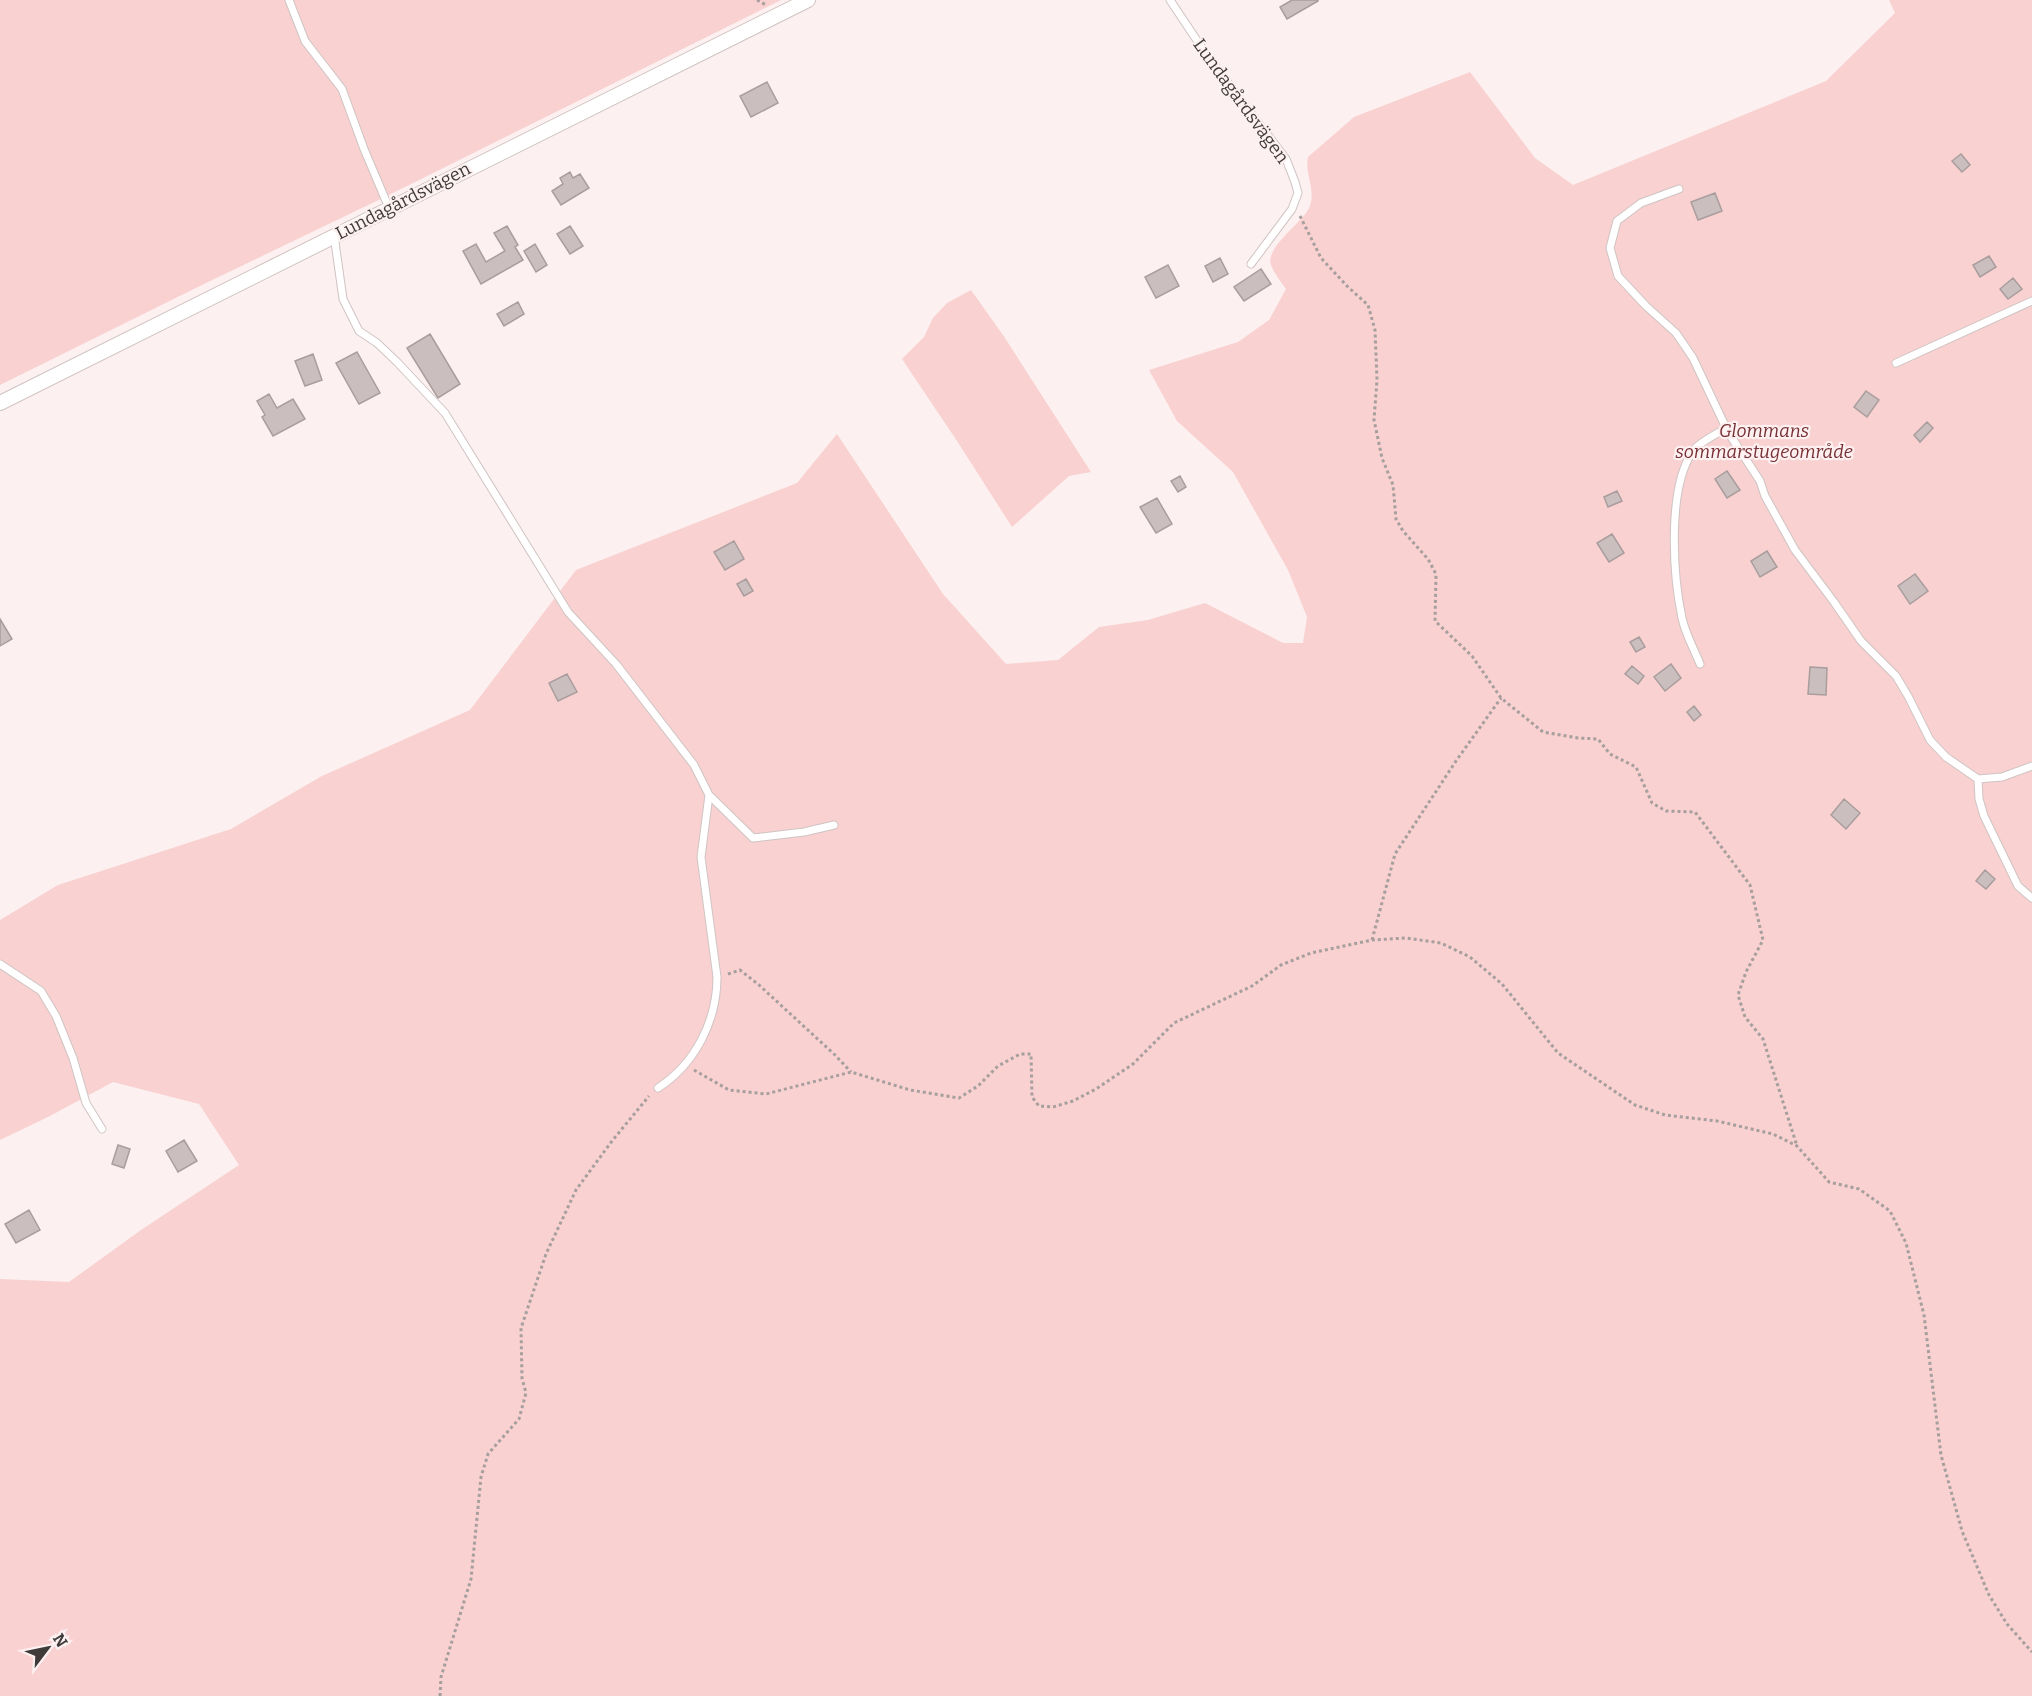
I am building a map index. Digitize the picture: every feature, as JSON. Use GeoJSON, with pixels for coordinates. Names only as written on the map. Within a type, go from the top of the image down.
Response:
{"type":"FeatureCollection","features":[{"type":"Feature","properties":{"kind":"street","name":"Lundagårdsvägen"},"geometry":{"type":"LineString","coordinates":[[0,403],[808,0]]}},
{"type":"Feature","properties":{"kind":"lane"},"geometry":{"type":"LineString","coordinates":[[289,0],[305,41],[342,89],[389,208]]}},
{"type":"Feature","properties":{"kind":"lane","name":"Lundagårdsvägen"},"geometry":{"type":"LineString","coordinates":[[1170,0],[1206,54],[1286,159],[1298,193],[1294,204]]}},
{"type":"Feature","properties":{"kind":"lane"},"geometry":{"type":"LineString","coordinates":[[1678,189],[1641,203],[1617,221],[1610,248],[1618,276],[1676,333],[1693,358],[1726,428],[1760,481],[1765,496],[1795,550],[1860,641],[1896,676],[1930,740],[1946,757],[1978,779],[2002,777],[2032,766]]}},
{"type":"Feature","properties":{"kind":"lane"},"geometry":{"type":"LineString","coordinates":[[1251,264],[1294,204]]}},
{"type":"Feature","properties":{"kind":"lane"},"geometry":{"type":"LineString","coordinates":[[334,235],[343,298],[359,331],[377,343],[446,413],[567,612],[616,664],[693,765],[709,795],[753,838],[804,832],[834,825]]}},
{"type":"Feature","properties":{"kind":"lane"},"geometry":{"type":"LineString","coordinates":[[1896,363],[2030,304]]}},
{"type":"Feature","properties":{"kind":"lane"},"geometry":{"type":"LineString","coordinates":[[1700,664],[1682,620],[1674,564],[1676,504],[1683,475],[1694,450],[1726,428]]}},
{"type":"Feature","properties":{"kind":"lane"},"geometry":{"type":"LineString","coordinates":[[1978,779],[1979,799],[1984,816],[2018,886],[2032,898]]}},
{"type":"Feature","properties":{"kind":"lane"},"geometry":{"type":"LineString","coordinates":[[658,1088],[686,1065],[701,1041],[714,1013],[717,977],[701,857],[709,795]]}},
{"type":"Feature","properties":{"kind":"lane"},"geometry":{"type":"LineString","coordinates":[[0,964],[41,991],[56,1016],[73,1058],[86,1103],[102,1129]]}},
{"type":"Feature","properties":{"kind":"path"},"geometry":{"type":"LineString","coordinates":[[1294,204],[1321,258],[1368,305],[1375,330],[1377,380],[1374,420],[1382,458],[1394,485],[1396,519],[1403,531],[1428,559],[1436,574],[1435,621],[1472,656],[1501,698],[1543,732],[1598,739],[1610,754],[1636,768],[1652,803],[1666,812],[1695,812],[1750,885],[1763,940],[1746,972],[1738,994],[1745,1017],[1763,1039],[1797,1146]]}},
{"type":"Feature","properties":{"kind":"path"},"geometry":{"type":"LineString","coordinates":[[1371,940],[1395,854],[1456,761],[1501,698]]}},
{"type":"Feature","properties":{"kind":"path"},"geometry":{"type":"LineString","coordinates":[[686,1065],[729,1090],[766,1094],[851,1072],[910,1090],[959,1098],[978,1086],[998,1066],[1020,1054],[1031,1054],[1032,1097],[1039,1106],[1053,1107],[1073,1101],[1096,1089],[1133,1064],[1174,1023],[1252,986],[1281,965],[1311,953],[1371,940],[1406,938],[1441,944],[1470,957],[1502,984],[1558,1053],[1635,1105],[1665,1115],[1717,1121],[1773,1134],[1797,1146],[1829,1182],[1859,1189],[1890,1211],[1906,1243],[1924,1315],[1941,1455],[1962,1531],[1989,1595],[2007,1624],[2032,1652]]}},
{"type":"Feature","properties":{"kind":"path"},"geometry":{"type":"LineString","coordinates":[[717,977],[740,970],[836,1055],[851,1072]]}},
{"type":"Feature","properties":{"kind":"path"},"geometry":{"type":"LineString","coordinates":[[440,1696],[441,1677],[471,1579],[481,1478],[488,1454],[519,1419],[526,1393],[522,1378],[521,1328],[546,1254],[576,1191],[612,1141],[651,1093],[658,1088]]}},
{"type":"Feature","properties":{"kind":"green space"},"geometry":{"type":"Polygon","coordinates":[[[0,0],[781,0],[0,385],[0,0]]]}},
{"type":"Feature","properties":{"kind":"green space","name":"Glommans sommarstugeområde"},"geometry":{"type":"Polygon","coordinates":[[[1889,0],[2032,0],[2032,1696],[0,1696],[0,1279],[69,1282],[141,1230],[239,1165],[199,1104],[113,1082],[0,1140],[0,920],[58,885],[231,829],[322,776],[470,710],[576,570],[797,483],[837,434],[943,594],[1006,664],[1058,660],[1099,627],[1148,620],[1205,603],[1283,643],[1303,643],[1307,617],[1288,570],[1233,472],[1177,421],[1149,370],[1238,342],[1269,320],[1286,289],[1272,268],[1273,251],[1305,214],[1311,202],[1308,157],[1354,117],[1470,72],[1535,158],[1573,185],[1826,81],[1895,13],[1889,0]]]}},
{"type":"Feature","properties":{"kind":"green space"},"geometry":{"type":"Polygon","coordinates":[[[971,290],[1005,338],[1091,472],[1069,476],[1012,527],[902,359],[924,337],[933,318],[947,303],[971,290]]]}},
{"type":"Feature","properties":{"kind":"building"},"geometry":{"type":"Polygon","coordinates":[[[1292,0],[1318,1],[1287,19],[1280,7],[1292,0]]]}},
{"type":"Feature","properties":{"kind":"building"},"geometry":{"type":"Polygon","coordinates":[[[767,82],[778,103],[751,117],[740,96],[767,82]]]}},
{"type":"Feature","properties":{"kind":"building"},"geometry":{"type":"Polygon","coordinates":[[[1961,154],[1970,165],[1962,172],[1952,161],[1961,154]]]}},
{"type":"Feature","properties":{"kind":"building"},"geometry":{"type":"Polygon","coordinates":[[[570,172],[573,178],[580,174],[589,188],[561,205],[552,191],[563,184],[560,178],[570,172]]]}},
{"type":"Feature","properties":{"kind":"building"},"geometry":{"type":"Polygon","coordinates":[[[1715,193],[1722,211],[1698,220],[1691,202],[1715,193]]]}},
{"type":"Feature","properties":{"kind":"building"},"geometry":{"type":"Polygon","coordinates":[[[507,226],[518,245],[515,247],[523,260],[481,284],[463,251],[476,244],[486,262],[505,251],[494,233],[507,226]]]}},
{"type":"Feature","properties":{"kind":"building"},"geometry":{"type":"Polygon","coordinates":[[[570,226],[583,246],[570,254],[557,234],[570,226]]]}},
{"type":"Feature","properties":{"kind":"building"},"geometry":{"type":"Polygon","coordinates":[[[535,244],[547,265],[536,272],[524,251],[535,244]]]}},
{"type":"Feature","properties":{"kind":"building"},"geometry":{"type":"Polygon","coordinates":[[[1989,256],[1996,267],[1980,277],[1973,265],[1989,256]]]}},
{"type":"Feature","properties":{"kind":"building"},"geometry":{"type":"Polygon","coordinates":[[[1220,258],[1228,274],[1213,282],[1205,266],[1220,258]]]}},
{"type":"Feature","properties":{"kind":"building"},"geometry":{"type":"Polygon","coordinates":[[[1168,265],[1179,286],[1156,298],[1145,277],[1168,265]]]}},
{"type":"Feature","properties":{"kind":"building"},"geometry":{"type":"Polygon","coordinates":[[[1261,269],[1271,284],[1244,301],[1234,287],[1261,269]]]}},
{"type":"Feature","properties":{"kind":"building"},"geometry":{"type":"Polygon","coordinates":[[[2013,278],[2022,289],[2008,299],[2000,289],[2013,278]]]}},
{"type":"Feature","properties":{"kind":"building"},"geometry":{"type":"Polygon","coordinates":[[[518,302],[524,314],[504,326],[497,314],[518,302]]]}},
{"type":"Feature","properties":{"kind":"building"},"geometry":{"type":"Polygon","coordinates":[[[430,334],[460,384],[438,398],[407,348],[430,334]]]}},
{"type":"Feature","properties":{"kind":"building"},"geometry":{"type":"Polygon","coordinates":[[[357,352],[380,393],[359,404],[336,363],[357,352]]]}},
{"type":"Feature","properties":{"kind":"building"},"geometry":{"type":"Polygon","coordinates":[[[313,354],[322,380],[305,386],[295,361],[313,354]]]}},
{"type":"Feature","properties":{"kind":"building"},"geometry":{"type":"Polygon","coordinates":[[[1866,391],[1879,400],[1867,417],[1854,407],[1866,391]]]}},
{"type":"Feature","properties":{"kind":"building"},"geometry":{"type":"Polygon","coordinates":[[[269,394],[277,408],[293,399],[305,419],[273,436],[262,417],[265,415],[257,401],[269,394]]]}},
{"type":"Feature","properties":{"kind":"building"},"geometry":{"type":"Polygon","coordinates":[[[1927,422],[1933,428],[1920,442],[1914,435],[1927,422]]]}},
{"type":"Feature","properties":{"kind":"building"},"geometry":{"type":"Polygon","coordinates":[[[1727,471],[1740,490],[1727,498],[1715,479],[1727,471]]]}},
{"type":"Feature","properties":{"kind":"building"},"geometry":{"type":"Polygon","coordinates":[[[1180,476],[1186,487],[1178,492],[1171,481],[1180,476]]]}},
{"type":"Feature","properties":{"kind":"building"},"geometry":{"type":"Polygon","coordinates":[[[1617,491],[1622,501],[1608,507],[1604,497],[1617,491]]]}},
{"type":"Feature","properties":{"kind":"building"},"geometry":{"type":"Polygon","coordinates":[[[1157,498],[1172,524],[1156,533],[1140,507],[1157,498]]]}},
{"type":"Feature","properties":{"kind":"building"},"geometry":{"type":"Polygon","coordinates":[[[1612,534],[1624,553],[1609,562],[1597,543],[1612,534]]]}},
{"type":"Feature","properties":{"kind":"building"},"geometry":{"type":"Polygon","coordinates":[[[734,541],[744,559],[725,570],[714,552],[734,541]]]}},
{"type":"Feature","properties":{"kind":"building"},"geometry":{"type":"Polygon","coordinates":[[[1767,551],[1777,567],[1760,577],[1751,561],[1767,551]]]}},
{"type":"Feature","properties":{"kind":"building"},"geometry":{"type":"Polygon","coordinates":[[[1915,574],[1928,591],[1910,604],[1898,586],[1915,574]]]}},
{"type":"Feature","properties":{"kind":"building"},"geometry":{"type":"Polygon","coordinates":[[[746,579],[753,591],[744,596],[737,584],[746,579]]]}},
{"type":"Feature","properties":{"kind":"building"},"geometry":{"type":"Polygon","coordinates":[[[0,619],[12,639],[0,646],[0,619]]]}},
{"type":"Feature","properties":{"kind":"building"},"geometry":{"type":"Polygon","coordinates":[[[1639,637],[1645,647],[1636,652],[1630,642],[1639,637]]]}},
{"type":"Feature","properties":{"kind":"building"},"geometry":{"type":"Polygon","coordinates":[[[1671,664],[1681,678],[1665,691],[1654,677],[1671,664]]]}},
{"type":"Feature","properties":{"kind":"building"},"geometry":{"type":"Polygon","coordinates":[[[1632,666],[1644,676],[1638,684],[1625,674],[1632,666]]]}},
{"type":"Feature","properties":{"kind":"building"},"geometry":{"type":"Polygon","coordinates":[[[1810,667],[1827,668],[1826,695],[1808,694],[1810,667]]]}},
{"type":"Feature","properties":{"kind":"building"},"geometry":{"type":"Polygon","coordinates":[[[567,674],[577,692],[558,701],[549,683],[567,674]]]}},
{"type":"Feature","properties":{"kind":"building"},"geometry":{"type":"Polygon","coordinates":[[[1694,706],[1701,715],[1694,721],[1687,712],[1694,706]]]}},
{"type":"Feature","properties":{"kind":"building"},"geometry":{"type":"Polygon","coordinates":[[[1844,799],[1860,813],[1846,829],[1831,815],[1844,799]]]}},
{"type":"Feature","properties":{"kind":"building"},"geometry":{"type":"Polygon","coordinates":[[[1985,870],[1995,879],[1986,889],[1976,881],[1985,870]]]}},
{"type":"Feature","properties":{"kind":"building"},"geometry":{"type":"Polygon","coordinates":[[[184,1140],[197,1161],[178,1172],[166,1151],[184,1140]]]}},
{"type":"Feature","properties":{"kind":"building"},"geometry":{"type":"Polygon","coordinates":[[[118,1145],[130,1149],[124,1168],[112,1164],[118,1145]]]}},
{"type":"Feature","properties":{"kind":"building"},"geometry":{"type":"Polygon","coordinates":[[[29,1210],[40,1230],[16,1243],[5,1224],[29,1210]]]}}]}
